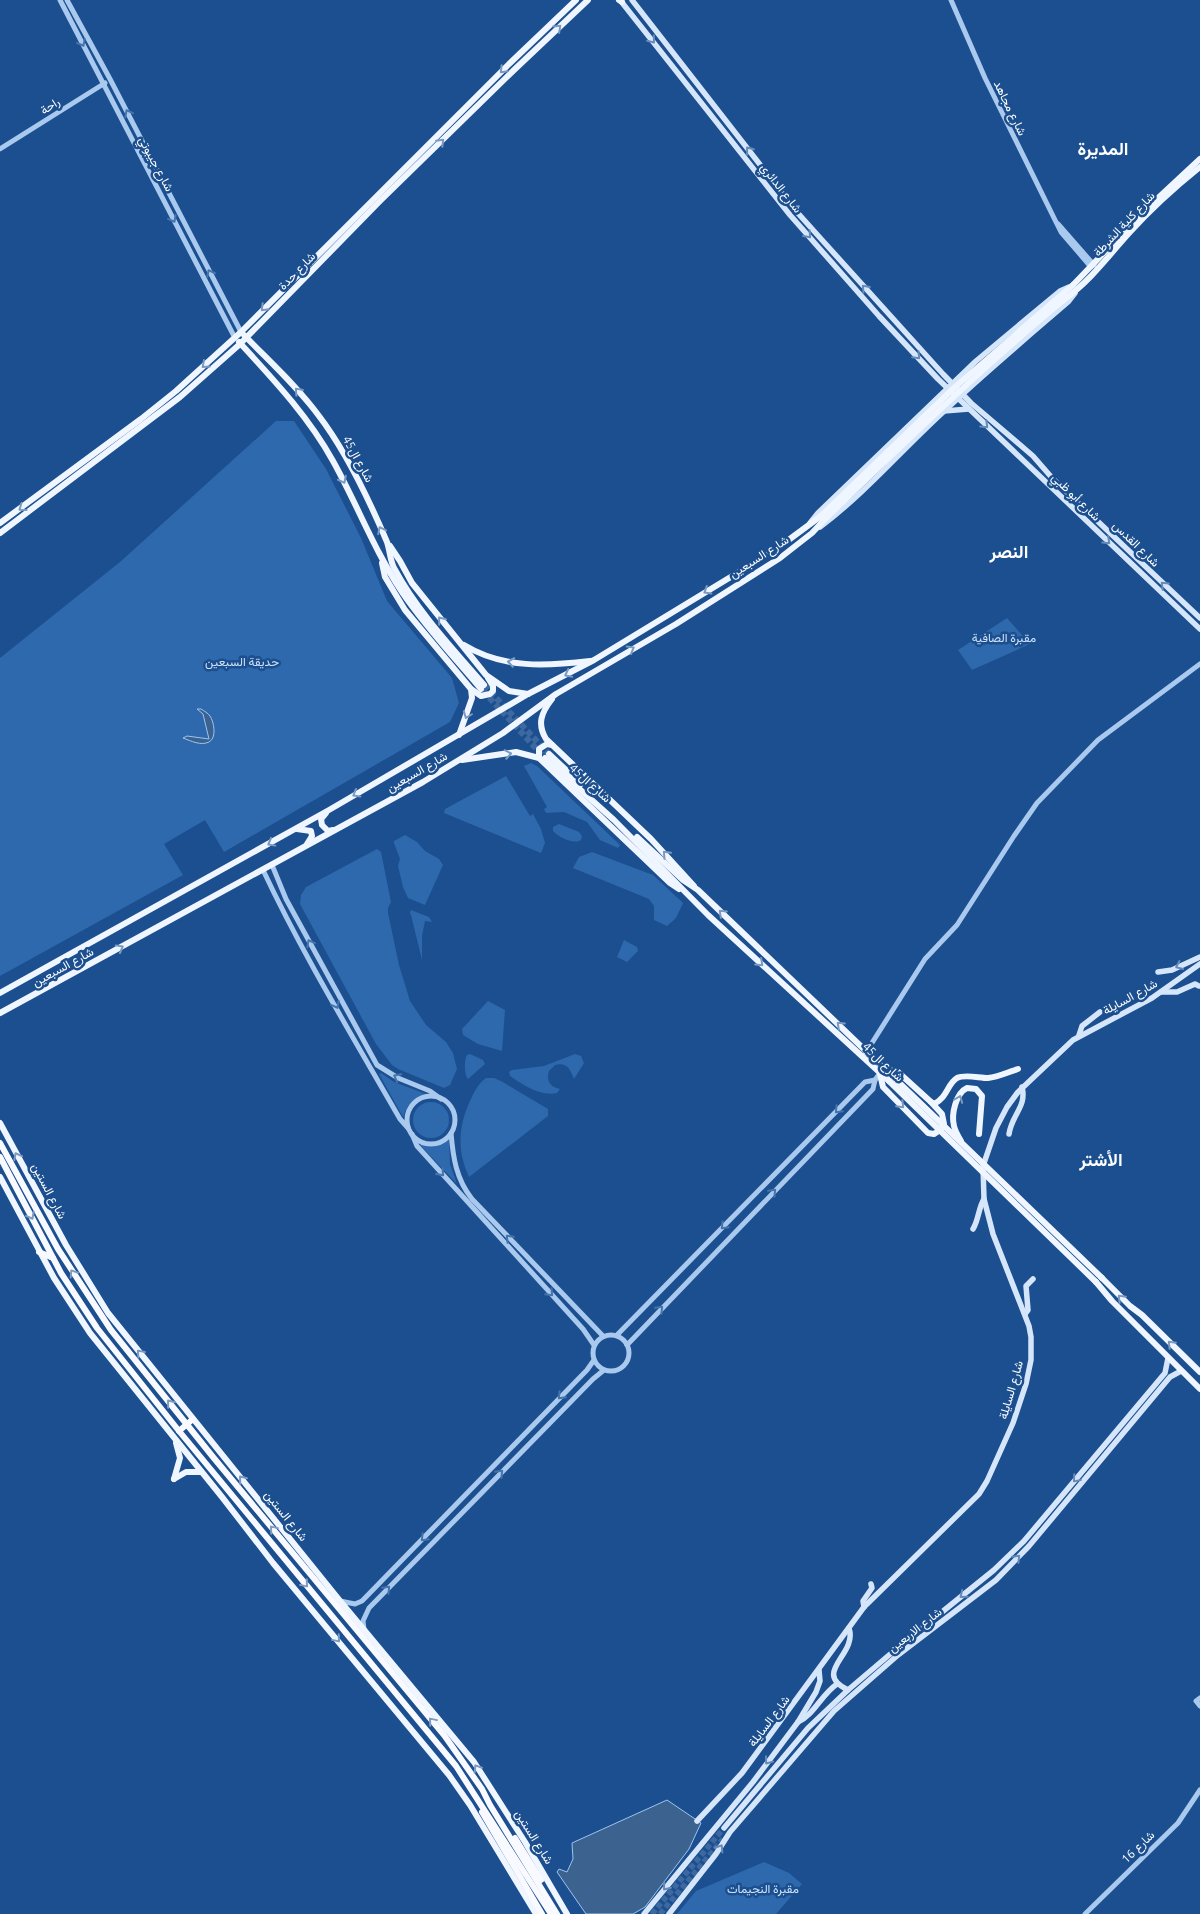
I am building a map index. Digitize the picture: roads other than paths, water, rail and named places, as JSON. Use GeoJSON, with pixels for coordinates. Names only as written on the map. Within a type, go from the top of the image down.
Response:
{"type":"FeatureCollection","features":[{"type":"Feature","properties":{"kind":"highway","name":"شارع الستين"},"geometry":{"type":"LineString","coordinates":[[0,1143],[58,1249],[93,1305],[124,1348],[444,1735],[482,1789],[557,1914]]}},
{"type":"Feature","properties":{"kind":"highway"},"geometry":{"type":"LineString","coordinates":[[0,1157],[53,1258],[97,1328],[179,1431],[456,1766],[542,1914]]}},
{"type":"Feature","properties":{"kind":"highway"},"geometry":{"type":"LineString","coordinates":[[39,1252],[53,1258]]}},
{"type":"Feature","properties":{"kind":"highway"},"geometry":{"type":"LineString","coordinates":[[179,1431],[193,1419]]}},
{"type":"Feature","properties":{"kind":"highway"},"geometry":{"type":"LineString","coordinates":[[482,1789],[493,1802],[562,1914]]}},
{"type":"Feature","properties":{"kind":"highway"},"geometry":{"type":"LineString","coordinates":[[472,1793],[483,1806],[551,1914]]}},
{"type":"Feature","properties":{"kind":"main road","name":"شارع حدة"},"geometry":{"type":"LineString","coordinates":[[0,523],[141,419],[176,391],[241,332],[509,64],[576,0]]}},
{"type":"Feature","properties":{"kind":"main road","name":"شارع حدة"},"geometry":{"type":"LineString","coordinates":[[0,533],[180,397],[240,344],[380,201],[588,0]]}},
{"type":"Feature","properties":{"kind":"main road","name":"شارع الدائري"},"geometry":{"type":"LineString","coordinates":[[632,0],[796,211],[886,311],[940,376]]}},
{"type":"Feature","properties":{"kind":"main road","name":"شارع الدائري"},"geometry":{"type":"LineString","coordinates":[[620,1],[790,215],[879,316],[940,376]]}},
{"type":"Feature","properties":{"kind":"main road","name":"شارع كلية الشرطة"},"geometry":{"type":"LineString","coordinates":[[823,517],[1014,341],[1066,298],[1142,213],[1200,158]]}},
{"type":"Feature","properties":{"kind":"main road","name":"شارع كلية الشرطة"},"geometry":{"type":"LineString","coordinates":[[1075,288],[1087,281],[1138,224],[1173,189],[1200,167]]}},
{"type":"Feature","properties":{"kind":"main road"},"geometry":{"type":"LineString","coordinates":[[790,215],[796,211]]}},
{"type":"Feature","properties":{"kind":"main road"},"geometry":{"type":"LineString","coordinates":[[806,527],[818,512],[976,361],[1060,291],[1075,288]]}},
{"type":"Feature","properties":{"kind":"main road"},"geometry":{"type":"LineString","coordinates":[[812,532],[867,487],[974,383],[1068,302],[1075,288]]}},
{"type":"Feature","properties":{"kind":"main road"},"geometry":{"type":"LineString","coordinates":[[823,517],[954,388],[1075,288]]}},
{"type":"Feature","properties":{"kind":"main road"},"geometry":{"type":"LineString","coordinates":[[873,309],[878,310],[880,305]]}},
{"type":"Feature","properties":{"kind":"main road"},"geometry":{"type":"LineString","coordinates":[[879,316],[880,311],[886,311]]}},
{"type":"Feature","properties":{"kind":"main road","name":"شارع ال45"},"geometry":{"type":"LineString","coordinates":[[234,338],[310,424],[333,460],[381,557],[401,591],[482,687],[406,588],[393,566],[388,544],[344,454],[319,416],[293,385],[241,332]]}},
{"type":"Feature","properties":{"kind":"main road"},"geometry":{"type":"LineString","coordinates":[[976,361],[974,366],[977,372],[986,372]]}},
{"type":"Feature","properties":{"kind":"main road"},"geometry":{"type":"LineString","coordinates":[[941,394],[940,376],[953,378],[960,376]]}},
{"type":"Feature","properties":{"kind":"main road","name":"شارع أبو ظبي"},"geometry":{"type":"LineString","coordinates":[[940,376],[960,396],[969,409],[1200,629]]}},
{"type":"Feature","properties":{"kind":"main road"},"geometry":{"type":"LineString","coordinates":[[972,402],[971,393],[974,383]]}},
{"type":"Feature","properties":{"kind":"main road","name":"شارع أبو ظبي"},"geometry":{"type":"LineString","coordinates":[[960,396],[972,402]]}},
{"type":"Feature","properties":{"kind":"main road","name":"شارع القدس"},"geometry":{"type":"LineString","coordinates":[[972,402],[1200,618]]}},
{"type":"Feature","properties":{"kind":"main road"},"geometry":{"type":"LineString","coordinates":[[928,405],[934,404],[939,407],[941,414]]}},
{"type":"Feature","properties":{"kind":"main road"},"geometry":{"type":"LineString","coordinates":[[941,414],[969,409]]}},
{"type":"Feature","properties":{"kind":"main road"},"geometry":{"type":"LineString","coordinates":[[333,460],[344,454]]}},
{"type":"Feature","properties":{"kind":"main road"},"geometry":{"type":"LineString","coordinates":[[1024,461],[1029,460],[1029,454]]}},
{"type":"Feature","properties":{"kind":"main road"},"geometry":{"type":"LineString","coordinates":[[1034,471],[1036,465],[1041,466]]}},
{"type":"Feature","properties":{"kind":"main road","name":"شارع السبعين"},"geometry":{"type":"LineString","coordinates":[[1,992],[329,810],[528,694],[594,660],[775,550],[823,517]]}},
{"type":"Feature","properties":{"kind":"main road","name":"شارع السبعين"},"geometry":{"type":"LineString","coordinates":[[0,1014],[423,782],[503,733],[556,694],[676,624],[780,558],[812,532],[823,517]]}},
{"type":"Feature","properties":{"kind":"main road"},"geometry":{"type":"LineString","coordinates":[[381,557],[385,577],[405,610],[471,688],[481,696],[490,694],[493,686],[486,675],[412,583],[388,544]]}},
{"type":"Feature","properties":{"kind":"main road"},"geometry":{"type":"LineString","coordinates":[[1130,563],[1136,557]]}},
{"type":"Feature","properties":{"kind":"main road"},"geometry":{"type":"LineString","coordinates":[[458,641],[492,659],[530,665],[551,665],[594,660]]}},
{"type":"Feature","properties":{"kind":"main road"},"geometry":{"type":"LineString","coordinates":[[486,675],[509,691],[528,694]]}},
{"type":"Feature","properties":{"kind":"main road"},"geometry":{"type":"LineString","coordinates":[[459,735],[472,698],[471,688]]}},
{"type":"Feature","properties":{"kind":"main road"},"geometry":{"type":"LineString","coordinates":[[556,694],[546,707],[540,723],[541,731],[552,745],[651,838],[698,890]]}},
{"type":"Feature","properties":{"kind":"main road"},"geometry":{"type":"LineString","coordinates":[[544,757],[539,749],[547,744],[552,745]]}},
{"type":"Feature","properties":{"kind":"main road"},"geometry":{"type":"LineString","coordinates":[[459,760],[516,752],[544,757]]}},
{"type":"Feature","properties":{"kind":"main road","name":"شارع ال45"},"geometry":{"type":"LineString","coordinates":[[544,757],[682,880],[698,890],[868,1051],[890,1076],[1099,1280],[1142,1315],[1200,1372]]}},
{"type":"Feature","properties":{"kind":"main road","name":"شارع ال45"},"geometry":{"type":"LineString","coordinates":[[544,757],[670,883],[686,894],[880,1074],[890,1076],[962,1144],[1099,1280],[1112,1301],[1200,1389]]}},
{"type":"Feature","properties":{"kind":"main road"},"geometry":{"type":"LineString","coordinates":[[329,810],[321,819],[322,826],[328,831],[335,830]]}},
{"type":"Feature","properties":{"kind":"main road"},"geometry":{"type":"LineString","coordinates":[[295,829],[307,829],[312,833],[311,839],[304,847]]}},
{"type":"Feature","properties":{"kind":"main road"},"geometry":{"type":"LineString","coordinates":[[1158,972],[1172,970],[1200,957]]}},
{"type":"Feature","properties":{"kind":"main road","name":"شارع السايلة"},"geometry":{"type":"LineString","coordinates":[[697,1821],[739,1777],[864,1607],[984,1488],[1013,1423],[1026,1384],[1031,1348],[1030,1332],[993,1234],[984,1199],[983,1166],[992,1135],[1007,1107],[1022,1087],[1045,1064],[1079,1035],[1161,992],[1200,964]]}},
{"type":"Feature","properties":{"kind":"main road"},"geometry":{"type":"LineString","coordinates":[[1161,992],[1176,992],[1196,984],[1199,986]]}},
{"type":"Feature","properties":{"kind":"main road"},"geometry":{"type":"LineString","coordinates":[[1079,1035],[1082,1026],[1100,1012]]}},
{"type":"Feature","properties":{"kind":"main road"},"geometry":{"type":"LineString","coordinates":[[931,1102],[934,1104],[941,1100],[947,1094],[954,1080],[959,1077],[988,1078],[1018,1068]]}},
{"type":"Feature","properties":{"kind":"main road"},"geometry":{"type":"LineString","coordinates":[[880,1074],[883,1087],[928,1133],[934,1134],[940,1130],[944,1124],[944,1119],[931,1102],[898,1072],[890,1076]]}},
{"type":"Feature","properties":{"kind":"main road"},"geometry":{"type":"LineString","coordinates":[[1008,1134],[1012,1119],[1023,1102],[1022,1087]]}},
{"type":"Feature","properties":{"kind":"main road"},"geometry":{"type":"LineString","coordinates":[[962,1144],[954,1128],[953,1118],[960,1094],[967,1088],[976,1089],[982,1096],[979,1134]]}},
{"type":"Feature","properties":{"kind":"main road","name":"شارع الستين"},"geometry":{"type":"LineString","coordinates":[[0,1123],[51,1219],[91,1287],[117,1325],[340,1601],[474,1762],[567,1914]]}},
{"type":"Feature","properties":{"kind":"main road"},"geometry":{"type":"LineString","coordinates":[[0,1177],[39,1252],[90,1333],[273,1563],[449,1775],[470,1805],[536,1914]]}},
{"type":"Feature","properties":{"kind":"main road"},"geometry":{"type":"LineString","coordinates":[[973,1229],[977,1221],[979,1208],[984,1199]]}},
{"type":"Feature","properties":{"kind":"main road"},"geometry":{"type":"LineString","coordinates":[[1024,1314],[1028,1310],[1026,1286],[1033,1279]]}},
{"type":"Feature","properties":{"kind":"main road","name":"شارع الاربعين"},"geometry":{"type":"LineString","coordinates":[[1168,1358],[1168,1375]]}},
{"type":"Feature","properties":{"kind":"main road","name":"شارع الاربعين"},"geometry":{"type":"LineString","coordinates":[[747,1788],[724,1828],[808,1728],[848,1690],[996,1580],[1029,1546],[1168,1375],[1181,1370]]}},
{"type":"Feature","properties":{"kind":"main road"},"geometry":{"type":"LineString","coordinates":[[174,1438],[180,1458],[174,1479],[186,1472],[201,1472]]}},
{"type":"Feature","properties":{"kind":"main road"},"geometry":{"type":"LineString","coordinates":[[864,1607],[863,1601],[872,1588],[871,1584]]}},
{"type":"Feature","properties":{"kind":"main road"},"geometry":{"type":"LineString","coordinates":[[848,1690],[837,1684],[833,1676],[849,1643],[849,1628]]}},
{"type":"Feature","properties":{"kind":"main road","name":"شارع الاربعين"},"geometry":{"type":"LineString","coordinates":[[669,1914],[716,1854],[730,1832],[814,1733],[834,1711],[897,1652]]}},
{"type":"Feature","properties":{"kind":"main road"},"geometry":{"type":"LineString","coordinates":[[644,1914],[747,1788],[798,1722],[818,1686],[820,1675],[818,1670]]}},
{"type":"Feature","properties":{"kind":"main road"},"geometry":{"type":"LineString","coordinates":[[798,1722],[807,1717],[819,1700],[837,1684]]}},
{"type":"Feature","properties":{"kind":"main road"},"geometry":{"type":"LineString","coordinates":[[798,1722],[814,1733]]}},
{"type":"Feature","properties":{"kind":"street","name":"شارع جيبوتي"},"geometry":{"type":"LineString","coordinates":[[60,0],[234,338]]}},
{"type":"Feature","properties":{"kind":"street","name":"شارع جيبوتي"},"geometry":{"type":"LineString","coordinates":[[67,0],[241,332]]}},
{"type":"Feature","properties":{"kind":"street","name":"شارع مجاهد"},"geometry":{"type":"LineString","coordinates":[[951,0],[985,78],[1056,222],[1093,266]]}},
{"type":"Feature","properties":{"kind":"street","name":"راحة"},"geometry":{"type":"LineString","coordinates":[[0,149],[110,79]]}},
{"type":"Feature","properties":{"kind":"street"},"geometry":{"type":"LineString","coordinates":[[862,1057],[868,1051],[925,959],[957,925],[1037,803],[1098,740],[1200,664]]}},
{"type":"Feature","properties":{"kind":"street"},"geometry":{"type":"LineString","coordinates":[[263,870],[352,1036],[400,1119],[417,1140],[432,1144],[440,1142],[451,1132],[454,1126],[453,1113],[447,1103],[430,1092],[398,1078],[377,1065],[286,899],[272,865]]}},
{"type":"Feature","properties":{"kind":"street"},"geometry":{"type":"LineString","coordinates":[[352,1036],[359,1032]]}},
{"type":"Feature","properties":{"kind":"street"},"geometry":{"type":"LineString","coordinates":[[371,1068],[377,1065]]}},
{"type":"Feature","properties":{"kind":"street"},"geometry":{"type":"LineString","coordinates":[[617,1336],[866,1082],[874,1080],[880,1074]]}},
{"type":"Feature","properties":{"kind":"street"},"geometry":{"type":"LineString","coordinates":[[627,1344],[873,1089],[874,1080]]}},
{"type":"Feature","properties":{"kind":"street"},"geometry":{"type":"LineString","coordinates":[[408,1128],[408,1114],[415,1102],[428,1096],[441,1099]]}},
{"type":"Feature","properties":{"kind":"street"},"geometry":{"type":"LineString","coordinates":[[451,1132],[455,1167],[462,1187],[478,1206],[604,1336]]}},
{"type":"Feature","properties":{"kind":"street"},"geometry":{"type":"LineString","coordinates":[[412,1134],[417,1146],[584,1329],[594,1345]]}},
{"type":"Feature","properties":{"kind":"street"},"geometry":{"type":"LineString","coordinates":[[457,1192],[462,1187]]}},
{"type":"Feature","properties":{"kind":"street"},"geometry":{"type":"LineString","coordinates":[[604,1336],[617,1336],[627,1344],[629,1354],[624,1365],[615,1371],[604,1370],[594,1360],[592,1350],[594,1345],[604,1336]]}},
{"type":"Feature","properties":{"kind":"street"},"geometry":{"type":"LineString","coordinates":[[340,1601],[354,1604],[362,1601],[594,1360]]}},
{"type":"Feature","properties":{"kind":"street"},"geometry":{"type":"LineString","coordinates":[[364,1630],[363,1621],[369,1608],[593,1379],[604,1370]]}},
{"type":"Feature","properties":{"kind":"street"},"geometry":{"type":"LineString","coordinates":[[444,1517],[453,1522]]}},
{"type":"Feature","properties":{"kind":"street"},"geometry":{"type":"LineString","coordinates":[[1200,1698],[1196,1702],[1200,1706]]}},
{"type":"Feature","properties":{"kind":"street","name":"شارع 16"},"geometry":{"type":"LineString","coordinates":[[1085,1914],[1178,1823],[1200,1790]]}},
{"type":"Feature","properties":{"kind":"tunnel"},"geometry":{"type":"LineString","coordinates":[[484,685],[549,754]]}},
{"type":"Feature","properties":{"kind":"tunnel"},"geometry":{"type":"LineString","coordinates":[[483,691],[545,758]]}},
{"type":"Feature","properties":{"kind":"tunnel"},"geometry":{"type":"LineString","coordinates":[[652,1914],[724,1828]]}},
{"type":"Feature","properties":{"kind":"tunnel"},"geometry":{"type":"LineString","coordinates":[[660,1914],[723,1839]]}},
{"type":"Feature","properties":{"kind":"district","name":"المديرة"},"geometry":{"type":"Point","coordinates":[1103,149]}},
{"type":"Feature","properties":{"kind":"district","name":"النصر"},"geometry":{"type":"Point","coordinates":[1009,552]}},
{"type":"Feature","properties":{"kind":"district","name":"الأشتر"},"geometry":{"type":"Point","coordinates":[1101,1160]}},
{"type":"Feature","properties":{"kind":"park label","name":"مقبرة الصافية"},"geometry":{"type":"Point","coordinates":[1004,638]}},
{"type":"Feature","properties":{"kind":"park label","name":"حديقة السبعين"},"geometry":{"type":"Point","coordinates":[242,662]}},
{"type":"Feature","properties":{"kind":"park label","name":"مقبرة النجيمات"},"geometry":{"type":"Point","coordinates":[763,1889]}}]}
